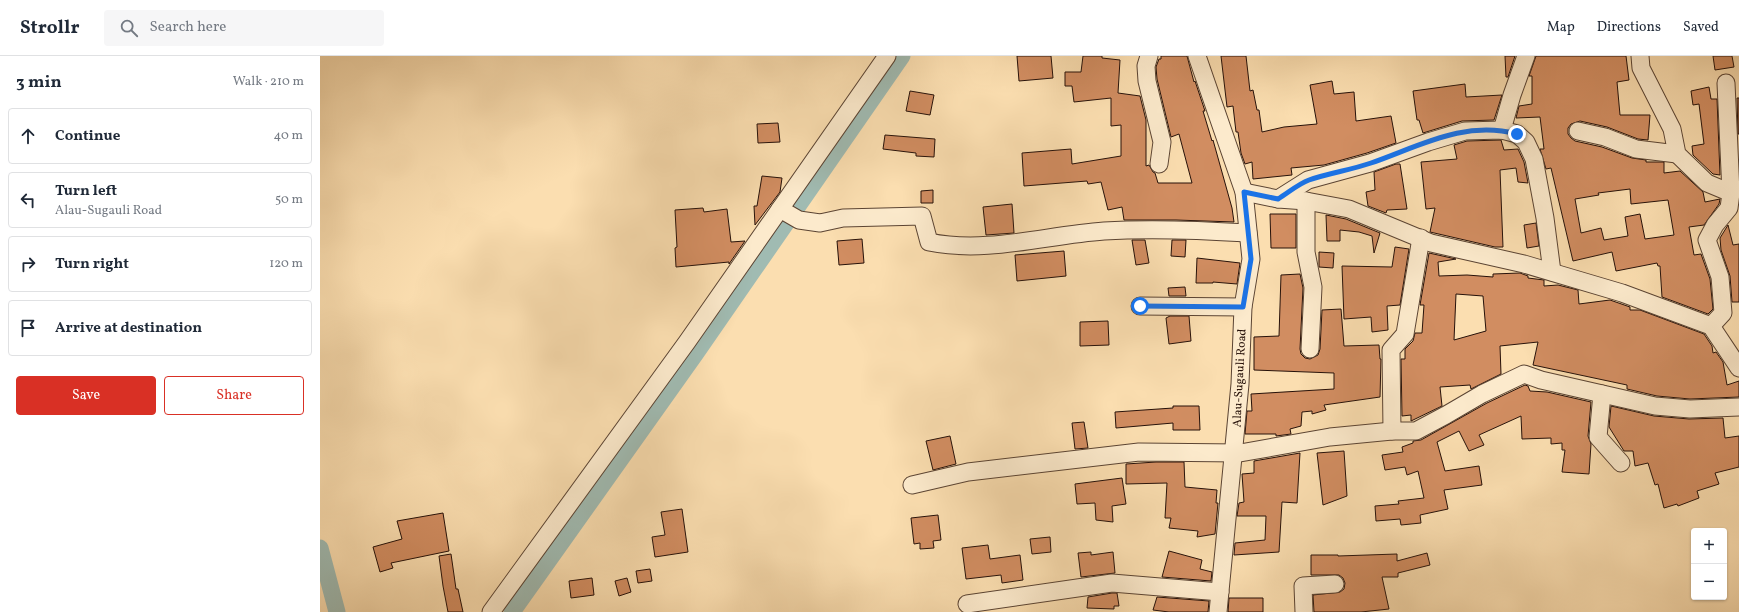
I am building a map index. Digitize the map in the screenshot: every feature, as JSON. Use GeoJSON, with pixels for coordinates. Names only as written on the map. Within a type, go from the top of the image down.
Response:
{"type":"FeatureCollection","features":[{"type":"Feature","properties":{"kind":"street"},"geometry":{"type":"LineString","coordinates":[[491,612],[687,342],[887,56]]}},
{"type":"Feature","properties":{"kind":"street"},"geometry":{"type":"LineString","coordinates":[[1149,56],[1146,66],[1147,81],[1162,142],[1159,164]]}},
{"type":"Feature","properties":{"kind":"street","name":"Alau-Sugauli Road"},"geometry":{"type":"LineString","coordinates":[[1196,56],[1244,192],[1251,259],[1243,307],[1240,384],[1218,612]]}},
{"type":"Feature","properties":{"kind":"street"},"geometry":{"type":"LineString","coordinates":[[1502,130],[1512,95],[1526,56]]}},
{"type":"Feature","properties":{"kind":"street"},"geometry":{"type":"LineString","coordinates":[[1640,56],[1641,68],[1672,129],[1677,154],[1707,183],[1731,193]]}},
{"type":"Feature","properties":{"kind":"street"},"geometry":{"type":"LineString","coordinates":[[1711,326],[1723,313],[1720,277],[1707,240],[1715,225],[1728,208],[1731,193],[1726,84]]}},
{"type":"Feature","properties":{"kind":"street"},"geometry":{"type":"LineString","coordinates":[[1278,199],[1308,180],[1370,163],[1428,142],[1465,131],[1502,130],[1517,134],[1526,142],[1534,159],[1545,218],[1552,272]]}},
{"type":"Feature","properties":{"kind":"street"},"geometry":{"type":"LineString","coordinates":[[1578,131],[1605,137],[1636,149],[1677,154]]}},
{"type":"Feature","properties":{"kind":"street"},"geometry":{"type":"LineString","coordinates":[[1244,192],[1278,199],[1349,209],[1431,243],[1524,264],[1622,293],[1711,326],[1732,346],[1739,368]]}},
{"type":"Feature","properties":{"kind":"street"},"geometry":{"type":"LineString","coordinates":[[1306,202],[1306,252],[1313,287],[1310,349]]}},
{"type":"Feature","properties":{"kind":"street"},"geometry":{"type":"LineString","coordinates":[[780,209],[799,220],[820,223],[843,218],[922,216],[929,242],[949,246],[972,247],[1104,231],[1182,230],[1248,232]]}},
{"type":"Feature","properties":{"kind":"street"},"geometry":{"type":"LineString","coordinates":[[1392,431],[1391,350],[1405,334],[1421,238]]}},
{"type":"Feature","properties":{"kind":"street"},"geometry":{"type":"LineString","coordinates":[[1140,306],[1243,307]]}},
{"type":"Feature","properties":{"kind":"street"},"geometry":{"type":"LineString","coordinates":[[912,485],[968,472],[1139,452],[1234,453],[1330,437],[1392,431],[1416,431],[1482,394],[1524,374],[1541,380],[1655,406],[1690,409],[1739,408]]}},
{"type":"Feature","properties":{"kind":"street"},"geometry":{"type":"LineString","coordinates":[[1602,394],[1598,437],[1621,463]]}},
{"type":"Feature","properties":{"kind":"street"},"geometry":{"type":"LineString","coordinates":[[967,604],[1112,583],[1220,592]]}},
{"type":"Feature","properties":{"kind":"street"},"geometry":{"type":"LineString","coordinates":[[1304,612],[1303,586],[1335,584]]}},
{"type":"Feature","properties":{"kind":"building"},"geometry":{"type":"Polygon","coordinates":[[[1017,56],[1051,56],[1053,78],[1019,81],[1017,56]]]}},
{"type":"Feature","properties":{"kind":"building"},"geometry":{"type":"Polygon","coordinates":[[[1083,56],[1102,56],[1102,58],[1120,60],[1118,93],[1140,96],[1146,120],[1146,166],[1149,165],[1155,173],[1158,183],[1192,183],[1179,134],[1171,137],[1157,79],[1156,67],[1159,59],[1161,59],[1161,56],[1187,56],[1194,82],[1195,81],[1205,111],[1203,111],[1212,141],[1213,140],[1232,208],[1234,222],[1124,220],[1122,207],[1108,210],[1101,182],[1088,184],[1087,181],[1024,186],[1022,153],[1071,149],[1072,164],[1121,156],[1121,125],[1111,126],[1111,98],[1074,102],[1072,86],[1065,86],[1065,72],[1081,72],[1083,56]]]}},
{"type":"Feature","properties":{"kind":"building"},"geometry":{"type":"Polygon","coordinates":[[[1221,56],[1246,56],[1250,91],[1253,90],[1257,110],[1259,110],[1262,132],[1284,127],[1317,124],[1310,85],[1332,81],[1334,94],[1354,92],[1356,121],[1391,116],[1396,143],[1324,165],[1291,168],[1292,175],[1253,179],[1252,162],[1245,164],[1241,153],[1238,132],[1236,132],[1233,106],[1227,107],[1221,56]]]}},
{"type":"Feature","properties":{"kind":"building"},"geometry":{"type":"Polygon","coordinates":[[[1505,56],[1515,56],[1508,77],[1506,77],[1505,56]]]}},
{"type":"Feature","properties":{"kind":"building"},"geometry":{"type":"Polygon","coordinates":[[[1536,56],[1626,56],[1629,80],[1617,82],[1620,115],[1650,115],[1648,140],[1638,139],[1607,127],[1580,121],[1571,124],[1568,128],[1568,134],[1575,141],[1602,147],[1632,158],[1646,160],[1646,162],[1664,162],[1664,173],[1680,171],[1703,192],[1705,202],[1720,199],[1719,204],[1704,225],[1689,227],[1694,255],[1701,254],[1710,279],[1713,309],[1708,314],[1662,297],[1660,266],[1658,266],[1657,263],[1616,271],[1612,252],[1573,261],[1551,168],[1546,169],[1540,149],[1544,149],[1540,117],[1516,118],[1519,106],[1532,104],[1532,76],[1529,76],[1536,56]],[[1630,189],[1598,193],[1599,195],[1575,199],[1581,233],[1601,228],[1604,240],[1628,236],[1625,217],[1640,214],[1645,239],[1674,235],[1668,200],[1631,204],[1630,189]]]}},
{"type":"Feature","properties":{"kind":"building"},"geometry":{"type":"Polygon","coordinates":[[[1713,56],[1732,56],[1734,67],[1715,70],[1713,56]]]}},
{"type":"Feature","properties":{"kind":"building"},"geometry":{"type":"Polygon","coordinates":[[[1465,84],[1466,97],[1502,95],[1494,120],[1462,121],[1423,133],[1419,120],[1417,120],[1413,91],[1465,84]]]}},
{"type":"Feature","properties":{"kind":"building"},"geometry":{"type":"Polygon","coordinates":[[[1709,87],[1711,99],[1717,99],[1720,175],[1713,174],[1693,155],[1692,146],[1704,144],[1699,104],[1693,105],[1691,91],[1709,87]]]}},
{"type":"Feature","properties":{"kind":"building"},"geometry":{"type":"Polygon","coordinates":[[[910,91],[934,95],[930,115],[906,111],[910,91]]]}},
{"type":"Feature","properties":{"kind":"building"},"geometry":{"type":"Polygon","coordinates":[[[1737,98],[1739,98],[1739,134],[1738,134],[1737,98]]]}},
{"type":"Feature","properties":{"kind":"building"},"geometry":{"type":"Polygon","coordinates":[[[778,123],[780,142],[758,143],[757,124],[778,123]]]}},
{"type":"Feature","properties":{"kind":"building"},"geometry":{"type":"Polygon","coordinates":[[[885,135],[935,139],[934,157],[916,156],[916,153],[883,149],[885,135]]]}},
{"type":"Feature","properties":{"kind":"building"},"geometry":{"type":"Polygon","coordinates":[[[1501,140],[1504,150],[1518,149],[1524,162],[1528,183],[1518,182],[1516,168],[1500,170],[1503,247],[1495,247],[1430,232],[1435,208],[1426,209],[1421,162],[1457,159],[1454,145],[1467,141],[1501,140]]]}},
{"type":"Feature","properties":{"kind":"building"},"geometry":{"type":"Polygon","coordinates":[[[1400,164],[1407,209],[1387,210],[1386,213],[1368,206],[1366,192],[1375,190],[1374,172],[1400,164]]]}},
{"type":"Feature","properties":{"kind":"building"},"geometry":{"type":"Polygon","coordinates":[[[762,176],[782,178],[780,192],[755,225],[754,206],[757,206],[762,176]]]}},
{"type":"Feature","properties":{"kind":"building"},"geometry":{"type":"Polygon","coordinates":[[[933,190],[933,203],[921,203],[921,191],[933,190]]]}},
{"type":"Feature","properties":{"kind":"building"},"geometry":{"type":"Polygon","coordinates":[[[1012,204],[1014,233],[986,235],[983,207],[1012,204]]]}},
{"type":"Feature","properties":{"kind":"building"},"geometry":{"type":"Polygon","coordinates":[[[703,208],[704,212],[727,209],[731,242],[745,241],[729,264],[729,262],[676,267],[675,248],[677,247],[675,210],[703,208]]]}},
{"type":"Feature","properties":{"kind":"building"},"geometry":{"type":"Polygon","coordinates":[[[1270,214],[1296,214],[1296,248],[1271,248],[1270,214]]]}},
{"type":"Feature","properties":{"kind":"building"},"geometry":{"type":"Polygon","coordinates":[[[1326,215],[1346,219],[1380,233],[1374,253],[1372,236],[1359,232],[1340,230],[1340,241],[1327,241],[1326,215]]]}},
{"type":"Feature","properties":{"kind":"building"},"geometry":{"type":"Polygon","coordinates":[[[1536,223],[1539,246],[1527,248],[1524,225],[1536,223]]]}},
{"type":"Feature","properties":{"kind":"building"},"geometry":{"type":"Polygon","coordinates":[[[1728,225],[1733,245],[1739,244],[1739,302],[1732,302],[1730,276],[1721,250],[1720,238],[1728,225]]]}},
{"type":"Feature","properties":{"kind":"building"},"geometry":{"type":"Polygon","coordinates":[[[862,239],[864,263],[839,265],[837,241],[862,239]]]}},
{"type":"Feature","properties":{"kind":"building"},"geometry":{"type":"Polygon","coordinates":[[[1132,240],[1145,240],[1149,263],[1136,265],[1132,240]]]}},
{"type":"Feature","properties":{"kind":"building"},"geometry":{"type":"Polygon","coordinates":[[[1172,240],[1186,240],[1185,257],[1171,256],[1172,240]]]}},
{"type":"Feature","properties":{"kind":"building"},"geometry":{"type":"Polygon","coordinates":[[[1395,247],[1409,249],[1400,305],[1387,306],[1388,330],[1372,332],[1371,317],[1344,319],[1342,266],[1392,267],[1395,247]]]}},
{"type":"Feature","properties":{"kind":"building"},"geometry":{"type":"Polygon","coordinates":[[[1064,251],[1066,276],[1017,281],[1015,255],[1064,251]]]}},
{"type":"Feature","properties":{"kind":"building"},"geometry":{"type":"Polygon","coordinates":[[[1319,252],[1334,253],[1333,268],[1319,267],[1319,252]]]}},
{"type":"Feature","properties":{"kind":"building"},"geometry":{"type":"Polygon","coordinates":[[[1429,253],[1456,259],[1438,262],[1439,276],[1467,275],[1493,277],[1493,274],[1520,273],[1528,276],[1528,278],[1544,280],[1544,286],[1558,285],[1578,290],[1579,304],[1610,300],[1630,307],[1630,310],[1640,310],[1704,334],[1712,346],[1713,353],[1716,352],[1723,362],[1727,385],[1739,381],[1739,397],[1690,399],[1657,396],[1627,389],[1627,385],[1533,365],[1538,342],[1500,346],[1501,374],[1471,389],[1470,385],[1440,387],[1442,406],[1411,421],[1411,415],[1402,416],[1401,359],[1405,359],[1405,349],[1413,341],[1415,333],[1422,333],[1424,305],[1420,305],[1429,253]],[[1456,294],[1454,340],[1486,331],[1483,296],[1456,294]]]}},
{"type":"Feature","properties":{"kind":"building"},"geometry":{"type":"Polygon","coordinates":[[[1197,258],[1240,263],[1237,284],[1213,282],[1196,283],[1197,258]]]}},
{"type":"Feature","properties":{"kind":"building"},"geometry":{"type":"Polygon","coordinates":[[[1300,274],[1303,288],[1301,354],[1305,358],[1310,359],[1318,355],[1320,349],[1322,310],[1341,309],[1344,346],[1379,345],[1381,359],[1380,397],[1324,405],[1326,410],[1312,414],[1312,411],[1302,412],[1301,426],[1290,429],[1291,434],[1276,436],[1276,434],[1245,434],[1247,411],[1252,411],[1251,394],[1334,389],[1334,373],[1254,370],[1254,337],[1279,336],[1281,275],[1300,274]]]}},
{"type":"Feature","properties":{"kind":"building"},"geometry":{"type":"Polygon","coordinates":[[[1185,287],[1186,296],[1169,296],[1168,288],[1185,287]]]}},
{"type":"Feature","properties":{"kind":"building"},"geometry":{"type":"Polygon","coordinates":[[[1170,316],[1189,316],[1191,341],[1169,344],[1166,318],[1170,316]]]}},
{"type":"Feature","properties":{"kind":"building"},"geometry":{"type":"Polygon","coordinates":[[[1108,321],[1109,345],[1080,346],[1080,322],[1108,321]]]}},
{"type":"Feature","properties":{"kind":"building"},"geometry":{"type":"Polygon","coordinates":[[[1525,385],[1528,386],[1530,391],[1547,392],[1591,402],[1588,436],[1591,444],[1589,474],[1562,472],[1565,450],[1562,450],[1562,443],[1551,444],[1551,438],[1522,439],[1521,416],[1479,435],[1484,445],[1469,451],[1459,431],[1437,442],[1445,471],[1479,466],[1482,485],[1444,490],[1448,509],[1420,515],[1421,523],[1401,525],[1400,519],[1376,521],[1375,506],[1399,504],[1398,501],[1424,498],[1418,471],[1407,475],[1405,467],[1385,470],[1382,455],[1403,452],[1402,447],[1413,443],[1413,441],[1421,440],[1487,403],[1525,385]]]}},
{"type":"Feature","properties":{"kind":"building"},"geometry":{"type":"Polygon","coordinates":[[[1173,406],[1199,406],[1200,430],[1173,430],[1173,423],[1116,428],[1115,412],[1173,408],[1173,406]]]}},
{"type":"Feature","properties":{"kind":"building"},"geometry":{"type":"Polygon","coordinates":[[[1611,406],[1654,416],[1689,419],[1723,418],[1725,438],[1739,436],[1739,467],[1715,473],[1719,484],[1697,491],[1699,498],[1678,506],[1677,504],[1664,508],[1658,484],[1655,485],[1648,463],[1635,466],[1633,451],[1624,451],[1609,427],[1611,406]]]}},
{"type":"Feature","properties":{"kind":"building"},"geometry":{"type":"Polygon","coordinates":[[[1084,422],[1088,448],[1075,449],[1072,423],[1084,422]]]}},
{"type":"Feature","properties":{"kind":"building"},"geometry":{"type":"Polygon","coordinates":[[[950,436],[956,464],[933,470],[926,441],[950,436]]]}},
{"type":"Feature","properties":{"kind":"building"},"geometry":{"type":"Polygon","coordinates":[[[1344,451],[1347,496],[1323,505],[1317,453],[1344,451]]]}},
{"type":"Feature","properties":{"kind":"building"},"geometry":{"type":"Polygon","coordinates":[[[1300,453],[1297,503],[1282,502],[1279,552],[1234,555],[1235,543],[1265,540],[1266,516],[1237,516],[1239,503],[1244,502],[1242,474],[1254,473],[1254,461],[1300,453]]]}},
{"type":"Feature","properties":{"kind":"building"},"geometry":{"type":"Polygon","coordinates":[[[1184,462],[1185,487],[1217,490],[1216,503],[1218,503],[1215,534],[1197,537],[1198,531],[1169,528],[1171,518],[1165,518],[1167,483],[1126,484],[1126,464],[1184,462]]]}},
{"type":"Feature","properties":{"kind":"building"},"geometry":{"type":"Polygon","coordinates":[[[1122,478],[1126,504],[1112,506],[1113,522],[1096,520],[1095,503],[1077,504],[1075,484],[1122,478]]]}},
{"type":"Feature","properties":{"kind":"building"},"geometry":{"type":"Polygon","coordinates":[[[682,509],[688,552],[655,557],[652,537],[665,535],[661,512],[682,509]]]}},
{"type":"Feature","properties":{"kind":"building"},"geometry":{"type":"Polygon","coordinates":[[[443,513],[449,551],[391,563],[393,568],[380,572],[373,547],[402,539],[397,521],[443,513]]]}},
{"type":"Feature","properties":{"kind":"building"},"geometry":{"type":"Polygon","coordinates":[[[938,515],[941,540],[933,541],[934,548],[920,549],[920,543],[914,544],[911,518],[938,515]]]}},
{"type":"Feature","properties":{"kind":"building"},"geometry":{"type":"Polygon","coordinates":[[[1050,537],[1051,552],[1032,554],[1030,539],[1050,537]]]}},
{"type":"Feature","properties":{"kind":"building"},"geometry":{"type":"Polygon","coordinates":[[[988,545],[990,559],[1020,555],[1023,580],[1002,583],[1001,575],[966,579],[962,548],[988,545]]]}},
{"type":"Feature","properties":{"kind":"building"},"geometry":{"type":"Polygon","coordinates":[[[1169,551],[1202,560],[1200,569],[1212,572],[1211,581],[1162,577],[1169,551]]]}},
{"type":"Feature","properties":{"kind":"building"},"geometry":{"type":"Polygon","coordinates":[[[1091,552],[1091,555],[1113,552],[1115,573],[1081,577],[1078,553],[1091,552]]]}},
{"type":"Feature","properties":{"kind":"building"},"geometry":{"type":"Polygon","coordinates":[[[1427,553],[1430,565],[1398,573],[1398,577],[1382,577],[1389,609],[1361,612],[1314,612],[1313,595],[1340,592],[1344,589],[1345,583],[1343,578],[1339,575],[1311,575],[1311,555],[1338,556],[1397,554],[1397,561],[1427,553]]]}},
{"type":"Feature","properties":{"kind":"building"},"geometry":{"type":"Polygon","coordinates":[[[451,554],[456,589],[458,589],[463,612],[448,612],[439,556],[451,554]]]}},
{"type":"Feature","properties":{"kind":"building"},"geometry":{"type":"Polygon","coordinates":[[[650,569],[652,581],[638,583],[636,571],[650,569]]]}},
{"type":"Feature","properties":{"kind":"building"},"geometry":{"type":"Polygon","coordinates":[[[592,578],[594,595],[571,598],[569,581],[592,578]]]}},
{"type":"Feature","properties":{"kind":"building"},"geometry":{"type":"Polygon","coordinates":[[[627,578],[631,592],[619,596],[615,581],[627,578]]]}},
{"type":"Feature","properties":{"kind":"building"},"geometry":{"type":"Polygon","coordinates":[[[1117,593],[1119,606],[1114,606],[1114,609],[1087,608],[1088,597],[1117,593]]]}},
{"type":"Feature","properties":{"kind":"building"},"geometry":{"type":"Polygon","coordinates":[[[1157,597],[1209,601],[1208,612],[1169,612],[1153,610],[1157,597]]]}},
{"type":"Feature","properties":{"kind":"building"},"geometry":{"type":"Polygon","coordinates":[[[1229,598],[1263,598],[1263,612],[1228,612],[1229,598]]]}},
{"type":"Feature","properties":{"kind":"waterway"},"geometry":{"type":"LineString","coordinates":[[512,612],[696,353],[902,56]]}},
{"type":"Feature","properties":{"kind":"waterway"},"geometry":{"type":"LineString","coordinates":[[320,548],[337,612]]}},
{"type":"Feature","properties":{"kind":"route"},"geometry":{"type":"LineString","coordinates":[[1140,306],[1243,307],[1251,259],[1244,192],[1278,199],[1308,180],[1370,163],[1428,142],[1465,131],[1502,130],[1517,134]]}}]}
